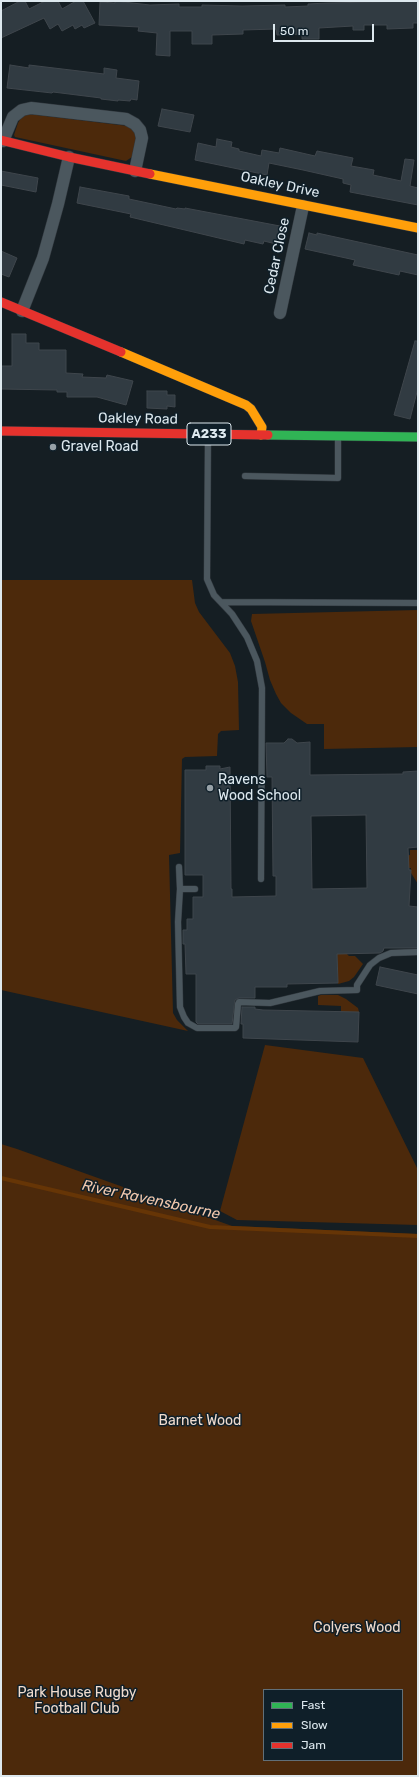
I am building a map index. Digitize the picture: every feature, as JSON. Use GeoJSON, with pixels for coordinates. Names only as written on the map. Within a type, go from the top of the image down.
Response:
{"type":"FeatureCollection","features":[{"type":"Feature","properties":{"kind":"street","name":"Oakley Drive"},"geometry":{"type":"LineString","coordinates":[[135,171],[142,138],[140,130],[135,124],[126,120],[31,108],[22,110],[13,117],[2,140],[68,158],[418,228]]}},
{"type":"Feature","properties":{"kind":"street"},"geometry":{"type":"LineString","coordinates":[[22,311],[43,258],[58,204],[68,158]]}},
{"type":"Feature","properties":{"kind":"street","name":"Cedar Close"},"geometry":{"type":"LineString","coordinates":[[280,312],[303,206]]}},
{"type":"Feature","properties":{"kind":"street"},"geometry":{"type":"LineString","coordinates":[[1,302],[246,405],[251,409],[262,427],[261,435]]}},
{"type":"Feature","properties":{"kind":"street","name":"Oakley Road"},"geometry":{"type":"LineString","coordinates":[[1,431],[418,437]]}},
{"type":"Feature","properties":{"kind":"lane"},"geometry":{"type":"LineString","coordinates":[[208,434],[207,579],[214,595],[232,614],[247,637],[257,662],[262,688],[261,879]]}},
{"type":"Feature","properties":{"kind":"lane"},"geometry":{"type":"LineString","coordinates":[[245,476],[338,478],[338,436]]}},
{"type":"Feature","properties":{"kind":"lane"},"geometry":{"type":"LineString","coordinates":[[221,602],[418,604]]}},
{"type":"Feature","properties":{"kind":"lane"},"geometry":{"type":"LineString","coordinates":[[179,867],[180,889],[178,922],[180,1008],[188,1023],[197,1028],[235,1028],[239,1002],[270,1003],[320,991],[357,990],[357,985],[370,965],[379,958],[391,953],[418,952]]}},
{"type":"Feature","properties":{"kind":"lane"},"geometry":{"type":"LineString","coordinates":[[180,889],[195,889]]}},
{"type":"Feature","properties":{"kind":"green space"},"geometry":{"type":"Polygon","coordinates":[[[29,114],[128,126],[133,130],[137,137],[132,157],[126,161],[15,137],[14,135],[18,123],[22,116],[29,114]]]}},
{"type":"Feature","properties":{"kind":"green space"},"geometry":{"type":"Polygon","coordinates":[[[1,580],[192,580],[195,603],[199,612],[230,653],[235,666],[238,682],[239,730],[221,731],[218,734],[217,756],[185,757],[182,759],[180,853],[169,855],[173,1013],[177,1020],[188,1031],[1,990],[1,580]]]}},
{"type":"Feature","properties":{"kind":"green space"},"geometry":{"type":"Polygon","coordinates":[[[418,610],[418,747],[324,749],[324,724],[307,724],[291,713],[281,703],[276,694],[251,621],[252,614],[418,610]]]}},
{"type":"Feature","properties":{"kind":"green space"},"geometry":{"type":"Polygon","coordinates":[[[410,850],[418,850],[418,884],[411,873],[411,868],[403,868],[403,856],[410,855],[410,850]]]}},
{"type":"Feature","properties":{"kind":"green space"},"geometry":{"type":"Polygon","coordinates":[[[346,953],[349,956],[355,956],[363,964],[354,977],[349,981],[338,984],[337,954],[346,953]]]}},
{"type":"Feature","properties":{"kind":"green space"},"geometry":{"type":"Polygon","coordinates":[[[338,995],[358,1008],[359,1012],[341,1012],[341,1006],[318,1005],[318,996],[338,995]]]}},
{"type":"Feature","properties":{"kind":"green space"},"geometry":{"type":"Polygon","coordinates":[[[265,1045],[363,1058],[418,1170],[418,1225],[237,1220],[220,1211],[265,1045]]]}},
{"type":"Feature","properties":{"kind":"green space","name":"Barnet Wood"},"geometry":{"type":"Polygon","coordinates":[[[1,1144],[232,1226],[418,1234],[418,1776],[1,1776],[1,1144]]]}},
{"type":"Feature","properties":{"kind":"building"},"geometry":{"type":"Polygon","coordinates":[[[20,1],[25,1],[29,9],[45,1],[58,1],[62,9],[76,1],[83,1],[95,23],[84,28],[82,25],[75,29],[73,25],[62,31],[58,24],[50,29],[44,18],[1,38],[1,11],[20,1]]]}},
{"type":"Feature","properties":{"kind":"building"},"geometry":{"type":"Polygon","coordinates":[[[115,1],[150,5],[179,4],[179,7],[202,7],[202,5],[285,5],[285,7],[327,3],[418,1],[418,23],[413,23],[413,28],[387,29],[387,25],[364,25],[364,30],[353,30],[353,26],[319,28],[319,39],[302,39],[302,34],[277,35],[276,29],[243,30],[243,34],[212,35],[212,44],[192,44],[192,31],[170,31],[170,56],[156,55],[157,33],[138,31],[139,27],[99,25],[100,2],[115,3],[115,1]]]}},
{"type":"Feature","properties":{"kind":"building"},"geometry":{"type":"Polygon","coordinates":[[[10,65],[29,68],[29,65],[104,74],[104,68],[117,70],[116,78],[139,81],[137,100],[131,99],[130,101],[118,101],[53,92],[7,88],[10,65]]]}},
{"type":"Feature","properties":{"kind":"building"},"geometry":{"type":"Polygon","coordinates":[[[162,109],[194,115],[190,132],[158,126],[162,109]]]}},
{"type":"Feature","properties":{"kind":"building"},"geometry":{"type":"Polygon","coordinates":[[[217,139],[232,142],[231,147],[239,149],[239,151],[261,156],[262,150],[279,153],[280,148],[315,156],[317,151],[353,158],[351,166],[374,170],[373,175],[401,181],[405,159],[414,160],[410,186],[418,188],[418,205],[350,192],[351,185],[343,183],[343,179],[269,163],[267,175],[195,160],[198,143],[216,147],[217,139]]]}},
{"type":"Feature","properties":{"kind":"building"},"geometry":{"type":"Polygon","coordinates":[[[1,171],[38,178],[36,192],[1,185],[1,171]]]}},
{"type":"Feature","properties":{"kind":"building"},"geometry":{"type":"Polygon","coordinates":[[[80,187],[129,196],[129,199],[176,209],[185,208],[280,226],[279,229],[286,231],[283,242],[277,240],[276,244],[264,241],[263,244],[245,240],[244,244],[130,217],[131,214],[77,203],[80,187]]]}},
{"type":"Feature","properties":{"kind":"building"},"geometry":{"type":"Polygon","coordinates":[[[309,233],[317,235],[317,233],[418,255],[418,275],[400,271],[399,275],[353,265],[355,260],[305,249],[309,233]]]}},
{"type":"Feature","properties":{"kind":"building"},"geometry":{"type":"Polygon","coordinates":[[[1,251],[17,258],[9,277],[1,274],[1,251]]]}},
{"type":"Feature","properties":{"kind":"building"},"geometry":{"type":"Polygon","coordinates":[[[12,334],[26,334],[26,343],[39,343],[39,350],[66,350],[66,373],[83,374],[82,377],[106,378],[107,375],[133,381],[126,405],[97,397],[67,397],[67,392],[57,392],[57,390],[1,389],[1,366],[12,366],[12,334]]]}},
{"type":"Feature","properties":{"kind":"building"},"geometry":{"type":"Polygon","coordinates":[[[415,341],[418,341],[418,388],[410,419],[394,415],[415,341]]]}},
{"type":"Feature","properties":{"kind":"building"},"geometry":{"type":"Polygon","coordinates":[[[147,391],[167,391],[167,395],[175,395],[175,407],[167,406],[167,409],[147,408],[147,391]]]}},
{"type":"Feature","properties":{"kind":"building","name":"Ravens Wood School"},"geometry":{"type":"Polygon","coordinates":[[[288,739],[292,739],[297,743],[310,742],[310,775],[403,774],[403,772],[418,771],[418,847],[408,848],[409,870],[411,870],[409,906],[418,907],[418,948],[384,948],[380,953],[337,954],[338,983],[287,984],[287,987],[255,987],[255,998],[239,998],[235,1000],[232,1024],[198,1024],[196,1022],[196,974],[186,974],[183,930],[187,930],[187,919],[193,919],[193,897],[203,897],[203,875],[185,875],[185,770],[206,770],[206,766],[220,766],[220,769],[230,767],[232,897],[276,896],[276,876],[273,876],[272,777],[267,777],[266,743],[284,743],[288,739]],[[366,815],[311,816],[312,889],[367,888],[366,815]]]}},
{"type":"Feature","properties":{"kind":"building"},"geometry":{"type":"Polygon","coordinates":[[[380,967],[418,975],[418,994],[376,985],[380,967]]]}},
{"type":"Feature","properties":{"kind":"building"},"geometry":{"type":"Polygon","coordinates":[[[242,1007],[255,1007],[255,1009],[263,1010],[359,1012],[358,1042],[243,1038],[243,1024],[241,1024],[242,1007]]]}},
{"type":"Feature","properties":{"kind":"waterway","name":"River Ravensbourne"},"geometry":{"type":"LineString","coordinates":[[1,1178],[210,1227],[418,1236]]}},
{"type":"Feature","properties":{"kind":"traffic: fast"},"geometry":{"type":"LineString","coordinates":[[268,435],[418,437]]}},
{"type":"Feature","properties":{"kind":"traffic: slow"},"geometry":{"type":"LineString","coordinates":[[150,174],[418,228]]}},
{"type":"Feature","properties":{"kind":"traffic: slow"},"geometry":{"type":"LineString","coordinates":[[121,352],[246,405],[251,409],[262,427],[261,435]]}},
{"type":"Feature","properties":{"kind":"traffic: jam"},"geometry":{"type":"LineString","coordinates":[[1,140],[69,157],[150,174]]}},
{"type":"Feature","properties":{"kind":"traffic: jam"},"geometry":{"type":"LineString","coordinates":[[1,302],[121,352]]}},
{"type":"Feature","properties":{"kind":"traffic: jam"},"geometry":{"type":"LineString","coordinates":[[1,431],[268,435]]}},
{"type":"Feature","properties":{"kind":"place","name":"Gravel Road"},"geometry":{"type":"Point","coordinates":[53,447]}},
{"type":"Feature","properties":{"kind":"place","name":"Ravens Wood School"},"geometry":{"type":"Point","coordinates":[210,788]}},
{"type":"Feature","properties":{"kind":"park label","name":"Colyers Wood"},"geometry":{"type":"Point","coordinates":[357,1628]}},
{"type":"Feature","properties":{"kind":"park label","name":"Park House Rugby Football Club"},"geometry":{"type":"Point","coordinates":[77,1702]}}]}
